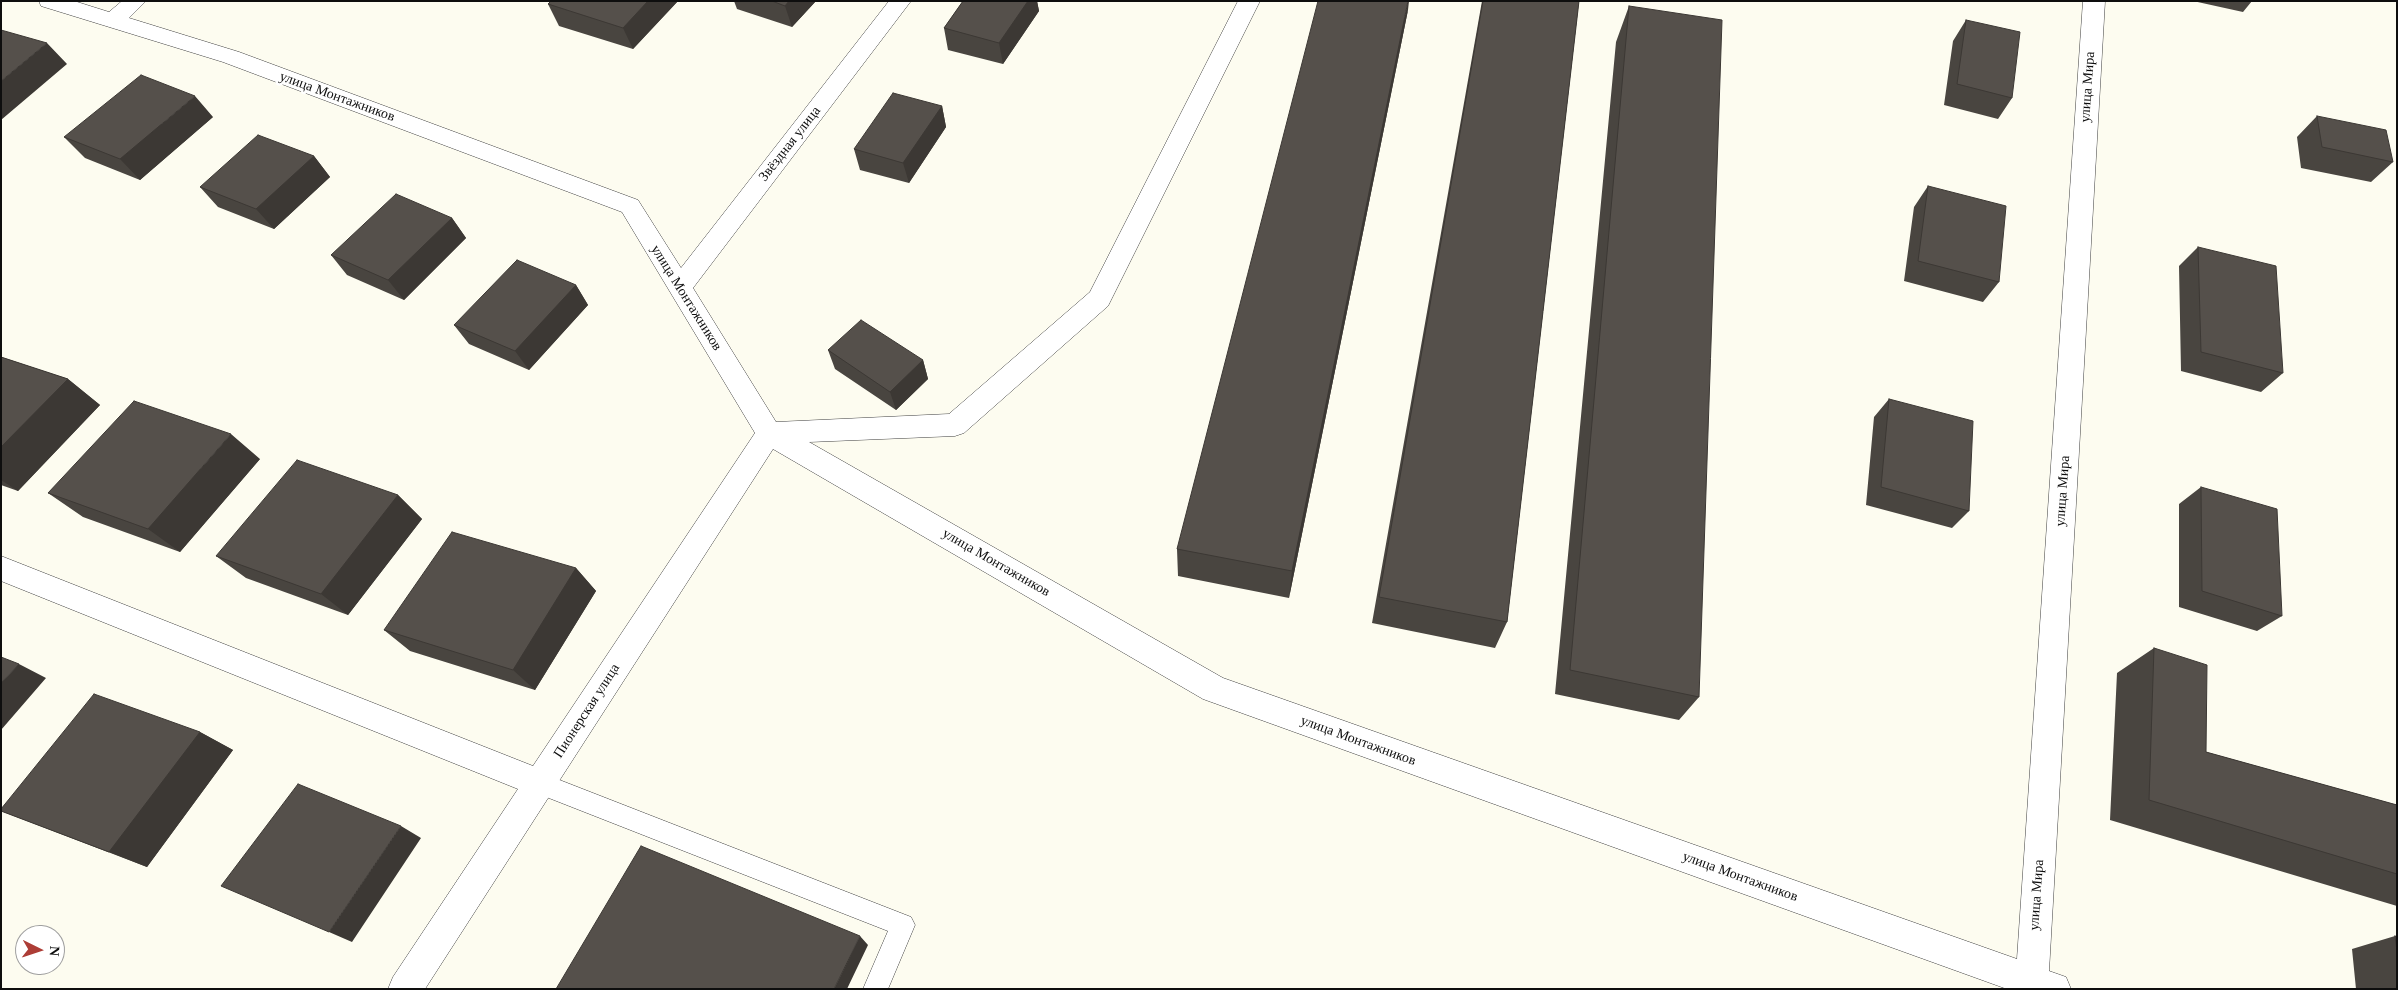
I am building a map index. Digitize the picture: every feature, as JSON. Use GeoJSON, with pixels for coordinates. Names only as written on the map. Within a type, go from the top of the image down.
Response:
{"type":"FeatureCollection","features":[{"type":"Feature","properties":{"kind":"street","name":"улица Монтажников"},"geometry":{"type":"LineString","coordinates":[[49,1],[231,57],[630,206],[769,433],[1214,689],[2043,985]]}},
{"type":"Feature","properties":{"kind":"street"},"geometry":{"type":"LineString","coordinates":[[112,21],[136,1]]}},
{"type":"Feature","properties":{"kind":"street","name":"Звёздная улица"},"geometry":{"type":"LineString","coordinates":[[680,287],[901,1]]}},
{"type":"Feature","properties":{"kind":"street"},"geometry":{"type":"LineString","coordinates":[[769,433],[955,424],[1099,299],[1249,1]]}},
{"type":"Feature","properties":{"kind":"street","name":"улица Мира"},"geometry":{"type":"LineString","coordinates":[[2043,985],[2094,1]]}},
{"type":"Feature","properties":{"kind":"street","name":"Пионерская улица"},"geometry":{"type":"LineString","coordinates":[[405,989],[769,433]]}},
{"type":"Feature","properties":{"kind":"street"},"geometry":{"type":"LineString","coordinates":[[1,568],[539,784]]}},
{"type":"Feature","properties":{"kind":"lane"},"geometry":{"type":"LineString","coordinates":[[539,784],[903,925],[874,989]]}},
{"type":"Feature","properties":{"kind":"building"},"geometry":{"type":"Polygon","coordinates":[[[551,1],[648,1],[623,28],[548,4],[551,1]]]}},
{"type":"Feature","properties":{"kind":"building"},"geometry":{"type":"Polygon","coordinates":[[[772,1],[789,1],[785,6],[772,1]]]}},
{"type":"Feature","properties":{"kind":"building"},"geometry":{"type":"Polygon","coordinates":[[[963,1],[1028,1],[999,43],[944,28],[963,1]]]}},
{"type":"Feature","properties":{"kind":"building"},"geometry":{"type":"Polygon","coordinates":[[[1318,1],[1408,1],[1292,571],[1177,549],[1318,1]]]}},
{"type":"Feature","properties":{"kind":"building"},"geometry":{"type":"Polygon","coordinates":[[[1483,1],[1579,1],[1507,622],[1379,597],[1483,1]]]}},
{"type":"Feature","properties":{"kind":"building"},"geometry":{"type":"Polygon","coordinates":[[[1629,6],[1722,20],[1699,697],[1570,670],[1629,6]]]}},
{"type":"Feature","properties":{"kind":"building"},"geometry":{"type":"Polygon","coordinates":[[[1966,20],[2020,32],[2012,98],[1957,84],[1966,20]]]}},
{"type":"Feature","properties":{"kind":"building"},"geometry":{"type":"Polygon","coordinates":[[[1,30],[47,43],[1,81],[1,30]]]}},
{"type":"Feature","properties":{"kind":"building"},"geometry":{"type":"Polygon","coordinates":[[[141,75],[195,96],[120,159],[64,137],[141,75]]]}},
{"type":"Feature","properties":{"kind":"building"},"geometry":{"type":"Polygon","coordinates":[[[893,93],[942,106],[903,163],[854,149],[893,93]]]}},
{"type":"Feature","properties":{"kind":"building"},"geometry":{"type":"Polygon","coordinates":[[[2317,116],[2386,130],[2393,162],[2322,147],[2317,116]]]}},
{"type":"Feature","properties":{"kind":"building"},"geometry":{"type":"Polygon","coordinates":[[[258,135],[314,156],[256,209],[200,187],[258,135]]]}},
{"type":"Feature","properties":{"kind":"building"},"geometry":{"type":"Polygon","coordinates":[[[1928,186],[2006,206],[1999,282],[1918,261],[1928,186]]]}},
{"type":"Feature","properties":{"kind":"building"},"geometry":{"type":"Polygon","coordinates":[[[396,194],[452,218],[388,280],[331,255],[396,194]]]}},
{"type":"Feature","properties":{"kind":"building"},"geometry":{"type":"Polygon","coordinates":[[[2198,247],[2276,266],[2283,373],[2201,352],[2198,247]]]}},
{"type":"Feature","properties":{"kind":"building"},"geometry":{"type":"Polygon","coordinates":[[[517,260],[576,285],[515,351],[454,325],[517,260]]]}},
{"type":"Feature","properties":{"kind":"building"},"geometry":{"type":"Polygon","coordinates":[[[861,320],[923,360],[890,392],[828,350],[861,320]]]}},
{"type":"Feature","properties":{"kind":"building"},"geometry":{"type":"Polygon","coordinates":[[[1,357],[68,379],[1,447],[1,357]]]}},
{"type":"Feature","properties":{"kind":"building"},"geometry":{"type":"Polygon","coordinates":[[[1889,399],[1973,421],[1969,511],[1881,487],[1889,399]]]}},
{"type":"Feature","properties":{"kind":"building"},"geometry":{"type":"Polygon","coordinates":[[[134,401],[231,434],[148,529],[48,493],[134,401]]]}},
{"type":"Feature","properties":{"kind":"building"},"geometry":{"type":"Polygon","coordinates":[[[297,460],[398,495],[321,594],[216,556],[297,460]]]}},
{"type":"Feature","properties":{"kind":"building"},"geometry":{"type":"Polygon","coordinates":[[[2201,487],[2277,509],[2282,616],[2202,591],[2201,487]]]}},
{"type":"Feature","properties":{"kind":"building"},"geometry":{"type":"Polygon","coordinates":[[[452,532],[576,568],[513,670],[384,630],[452,532]]]}},
{"type":"Feature","properties":{"kind":"building"},"geometry":{"type":"Polygon","coordinates":[[[2154,648],[2207,665],[2206,752],[2397,805],[2397,874],[2149,800],[2154,648]]]}},
{"type":"Feature","properties":{"kind":"building"},"geometry":{"type":"Polygon","coordinates":[[[1,657],[19,664],[1,683],[1,657]]]}},
{"type":"Feature","properties":{"kind":"building"},"geometry":{"type":"Polygon","coordinates":[[[94,694],[200,732],[109,852],[1,811],[94,694]]]}},
{"type":"Feature","properties":{"kind":"building"},"geometry":{"type":"Polygon","coordinates":[[[298,784],[401,826],[329,932],[221,886],[298,784]]]}},
{"type":"Feature","properties":{"kind":"building"},"geometry":{"type":"Polygon","coordinates":[[[641,846],[860,936],[834,989],[556,989],[641,846]]]}}]}
